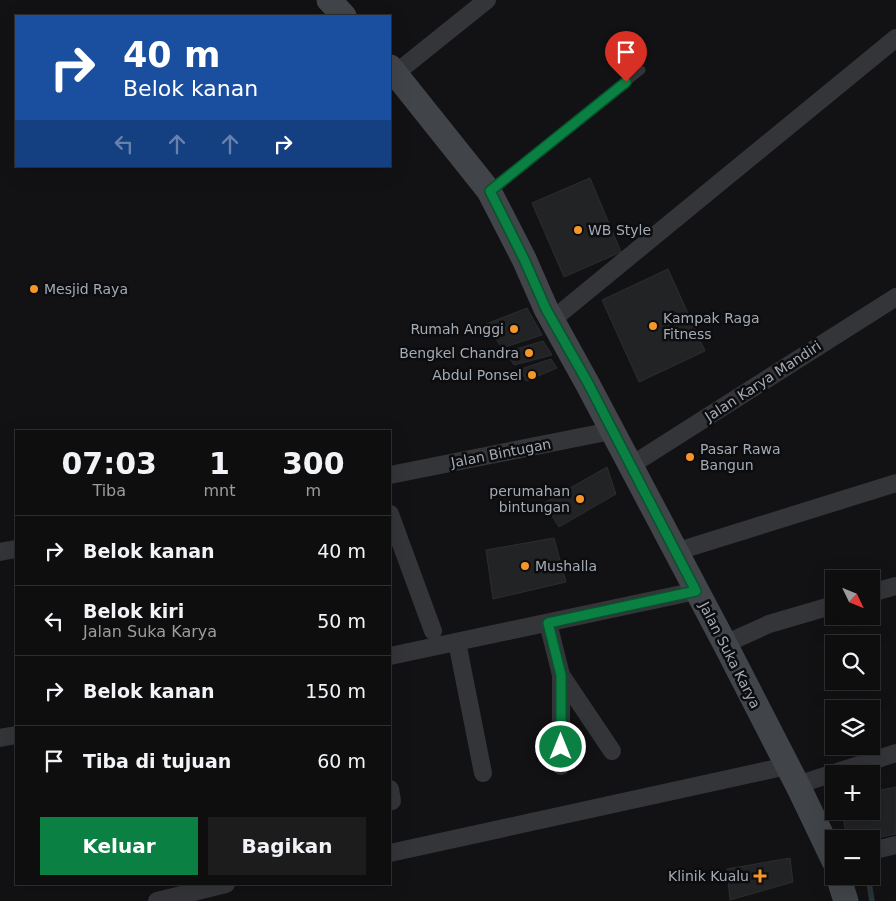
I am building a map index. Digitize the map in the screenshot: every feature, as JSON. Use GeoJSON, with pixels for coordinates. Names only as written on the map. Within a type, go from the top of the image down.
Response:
{"type":"FeatureCollection","features":[{"type":"Feature","properties":{"kind":"main road"},"geometry":{"type":"LineString","coordinates":[[329,0],[343,15]]}},
{"type":"Feature","properties":{"kind":"main road","name":"Jalan Suka Karya"},"geometry":{"type":"LineString","coordinates":[[393,70],[490,191],[552,320],[588,383],[675,552],[696,591],[730,642],[798,777],[825,840]]}},
{"type":"Feature","properties":{"kind":"street"},"geometry":{"type":"LineString","coordinates":[[393,70],[487,0]]}},
{"type":"Feature","properties":{"kind":"street"},"geometry":{"type":"LineString","coordinates":[[552,320],[896,38]]}},
{"type":"Feature","properties":{"kind":"street","name":"Jalan Karya Mandiri"},"geometry":{"type":"LineString","coordinates":[[630,466],[896,297]]}},
{"type":"Feature","properties":{"kind":"street","name":"Jalan Bintugan"},"geometry":{"type":"LineString","coordinates":[[391,475],[611,430]]}},
{"type":"Feature","properties":{"kind":"street"},"geometry":{"type":"LineString","coordinates":[[675,552],[896,483]]}},
{"type":"Feature","properties":{"kind":"street"},"geometry":{"type":"LineString","coordinates":[[391,517],[432,631]]}},
{"type":"Feature","properties":{"kind":"street"},"geometry":{"type":"LineString","coordinates":[[0,552],[15,549]]}},
{"type":"Feature","properties":{"kind":"street"},"geometry":{"type":"LineString","coordinates":[[880,590],[896,586]]}},
{"type":"Feature","properties":{"kind":"street"},"geometry":{"type":"LineString","coordinates":[[391,656],[696,591]]}},
{"type":"Feature","properties":{"kind":"street"},"geometry":{"type":"LineString","coordinates":[[730,642],[769,624],[825,608]]}},
{"type":"Feature","properties":{"kind":"street"},"geometry":{"type":"LineString","coordinates":[[548,623],[561,675],[561,766]]}},
{"type":"Feature","properties":{"kind":"street"},"geometry":{"type":"LineString","coordinates":[[457,642],[483,773]]}},
{"type":"Feature","properties":{"kind":"street"},"geometry":{"type":"LineString","coordinates":[[561,675],[612,751]]}},
{"type":"Feature","properties":{"kind":"street"},"geometry":{"type":"LineString","coordinates":[[0,738],[15,735]]}},
{"type":"Feature","properties":{"kind":"street"},"geometry":{"type":"LineString","coordinates":[[391,853],[798,777],[861,764],[896,753]]}},
{"type":"Feature","properties":{"kind":"street"},"geometry":{"type":"LineString","coordinates":[[157,901],[222,885]]}},
{"type":"Feature","properties":{"kind":"lane"},"geometry":{"type":"LineString","coordinates":[[490,191],[641,70]]}},
{"type":"Feature","properties":{"kind":"building","name":"WB Style"},"geometry":{"type":"Polygon","coordinates":[[[590,178],[621,252],[564,277],[532,203],[590,178]]]}},
{"type":"Feature","properties":{"kind":"building","name":"Kampak Raga Fitness"},"geometry":{"type":"Polygon","coordinates":[[[668,269],[705,351],[639,382],[602,300],[668,269]]]}},
{"type":"Feature","properties":{"kind":"building","name":"Rumah Anggi"},"geometry":{"type":"Polygon","coordinates":[[[527,308],[542,335],[502,348],[486,324],[527,308]]]}},
{"type":"Feature","properties":{"kind":"building","name":"Bengkel Chandra"},"geometry":{"type":"Polygon","coordinates":[[[543,341],[552,355],[514,365],[506,352],[543,341]]]}},
{"type":"Feature","properties":{"kind":"building","name":"Abdul Ponsel"},"geometry":{"type":"Polygon","coordinates":[[[551,359],[557,368],[526,381],[521,369],[551,359]]]}},
{"type":"Feature","properties":{"kind":"building","name":"perumahan bintungan"},"geometry":{"type":"Polygon","coordinates":[[[607,467],[616,494],[559,527],[544,503],[607,467]]]}},
{"type":"Feature","properties":{"kind":"building","name":"Mushalla"},"geometry":{"type":"Polygon","coordinates":[[[554,538],[566,582],[493,599],[486,550],[554,538]]]}},
{"type":"Feature","properties":{"kind":"building"},"geometry":{"type":"Polygon","coordinates":[[[896,787],[896,834],[880,837],[880,830],[845,830],[844,820],[880,820],[880,790],[896,787]]]}},
{"type":"Feature","properties":{"kind":"building","name":"Klinik Kualu"},"geometry":{"type":"Polygon","coordinates":[[[790,858],[793,882],[730,900],[727,869],[790,858]]]}},
{"type":"Feature","properties":{"kind":"waterway"},"geometry":{"type":"LineString","coordinates":[[869,885],[872,901]]}},
{"type":"Feature","properties":{"kind":"place","name":"WB Style"},"geometry":{"type":"Point","coordinates":[578,230]}},
{"type":"Feature","properties":{"kind":"place","name":"Mesjid Raya"},"geometry":{"type":"Point","coordinates":[34,289]}},
{"type":"Feature","properties":{"kind":"place","name":"Kampak Raga Fitness"},"geometry":{"type":"Point","coordinates":[653,326]}},
{"type":"Feature","properties":{"kind":"place","name":"Rumah Anggi"},"geometry":{"type":"Point","coordinates":[514,329]}},
{"type":"Feature","properties":{"kind":"place","name":"Bengkel Chandra"},"geometry":{"type":"Point","coordinates":[529,353]}},
{"type":"Feature","properties":{"kind":"place","name":"Abdul Ponsel"},"geometry":{"type":"Point","coordinates":[532,375]}},
{"type":"Feature","properties":{"kind":"place","name":"Pasar Rawa Bangun"},"geometry":{"type":"Point","coordinates":[690,457]}},
{"type":"Feature","properties":{"kind":"place","name":"perumahan bintungan"},"geometry":{"type":"Point","coordinates":[580,499]}},
{"type":"Feature","properties":{"kind":"place","name":"Mushalla"},"geometry":{"type":"Point","coordinates":[525,566]}},
{"type":"Feature","properties":{"kind":"place","name":"Klinik Kualu"},"geometry":{"type":"Point","coordinates":[760,876]}},
{"type":"Feature","properties":{"kind":"route"},"geometry":{"type":"LineString","coordinates":[[561,747],[561,675],[548,623],[696,591],[588,383],[546,309],[524,259],[490,191],[626,82]]}}]}
